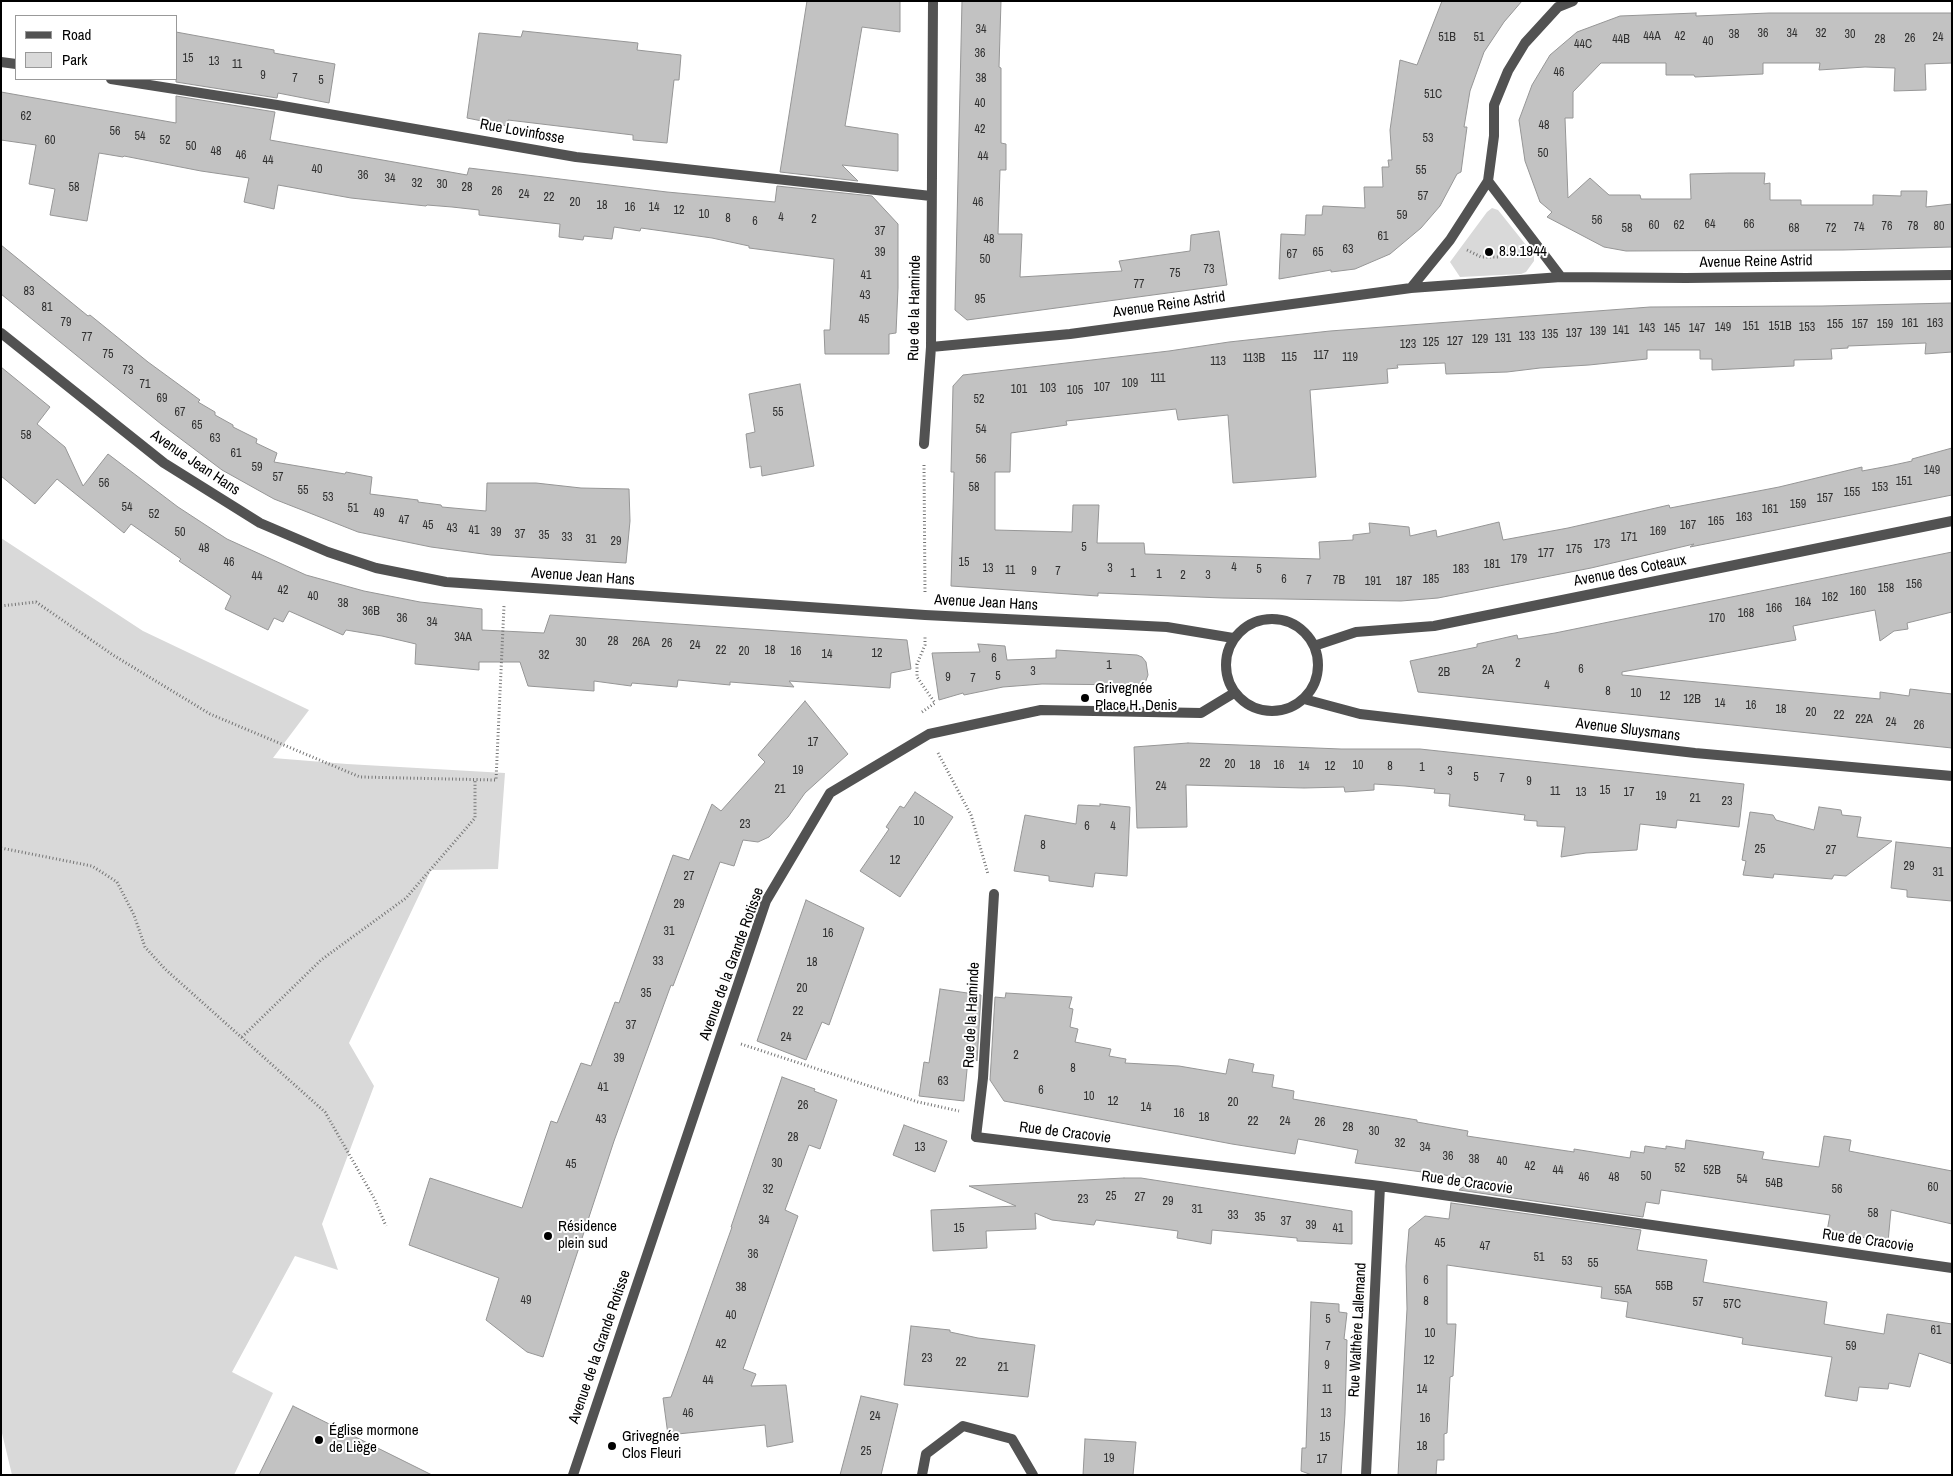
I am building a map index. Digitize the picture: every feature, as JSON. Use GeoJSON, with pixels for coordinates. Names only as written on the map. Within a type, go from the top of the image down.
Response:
{"type":"FeatureCollection","features":[{"type":"Feature","properties":{"kind":"street","name":"Rue de la Haminde"},"geometry":{"type":"LineString","coordinates":[[924,444],[931,347],[932,1]]}},
{"type":"Feature","properties":{"kind":"street"},"geometry":{"type":"LineString","coordinates":[[1411,288],[1450,240],[1488,181],[1494,136],[1494,104],[1508,71],[1525,43],[1558,7],[1573,1]]}},
{"type":"Feature","properties":{"kind":"street"},"geometry":{"type":"LineString","coordinates":[[1,62],[15,64]]}},
{"type":"Feature","properties":{"kind":"street","name":"Rue Lovinfosse"},"geometry":{"type":"LineString","coordinates":[[116,80],[277,105],[576,157],[931,196]]}},
{"type":"Feature","properties":{"kind":"street"},"geometry":{"type":"LineString","coordinates":[[1488,181],[1561,277]]}},
{"type":"Feature","properties":{"kind":"street","name":"Avenue Reine Astrid"},"geometry":{"type":"LineString","coordinates":[[931,347],[1070,334],[1411,288],[1561,277],[1686,278],[1952,275]]}},
{"type":"Feature","properties":{"kind":"street","name":"Avenue Jean Hans"},"geometry":{"type":"LineString","coordinates":[[1,333],[164,463],[260,523],[328,552],[376,568],[446,582],[505,587],[925,615],[1168,627],[1233,638]]}},
{"type":"Feature","properties":{"kind":"street","name":"Avenue des Coteaux"},"geometry":{"type":"LineString","coordinates":[[1314,646],[1356,632],[1434,626],[1952,521]]}},
{"type":"Feature","properties":{"kind":"street"},"geometry":{"type":"LineString","coordinates":[[1282,619],[1301,628],[1314,646],[1318,662],[1315,684],[1304,699],[1282,711],[1256,709],[1234,694],[1226,675],[1225,656],[1233,638],[1253,622],[1282,619]]}},
{"type":"Feature","properties":{"kind":"street","name":"Avenue de la Grande Rotisse"},"geometry":{"type":"LineString","coordinates":[[573,1475],[766,901],[830,793],[929,734],[1041,710],[1201,713],[1234,694]]}},
{"type":"Feature","properties":{"kind":"street","name":"Avenue Sluysmans"},"geometry":{"type":"LineString","coordinates":[[1304,699],[1360,714],[1695,753],[1952,776]]}},
{"type":"Feature","properties":{"kind":"street","name":"Rue de la Haminde"},"geometry":{"type":"LineString","coordinates":[[976,1137],[983,1078],[994,894]]}},
{"type":"Feature","properties":{"kind":"street","name":"Rue de Cracovie"},"geometry":{"type":"LineString","coordinates":[[976,1137],[1380,1186],[1952,1268]]}},
{"type":"Feature","properties":{"kind":"street","name":"Rue Walthère Lallemand"},"geometry":{"type":"LineString","coordinates":[[1366,1475],[1380,1186]]}},
{"type":"Feature","properties":{"kind":"street"},"geometry":{"type":"LineString","coordinates":[[922,1475],[926,1454],[963,1426],[1012,1439],[1033,1475]]}},
{"type":"Feature","properties":{"kind":"path"},"geometry":{"type":"LineString","coordinates":[[1450,240],[1481,257],[1499,257],[1533,241]]}},
{"type":"Feature","properties":{"kind":"path"},"geometry":{"type":"LineString","coordinates":[[924,444],[925,615]]}},
{"type":"Feature","properties":{"kind":"path"},"geometry":{"type":"LineString","coordinates":[[1,606],[36,602],[113,655],[210,714],[360,777],[496,780],[505,587]]}},
{"type":"Feature","properties":{"kind":"path"},"geometry":{"type":"LineString","coordinates":[[242,1037],[321,960],[406,898],[475,818],[475,779]]}},
{"type":"Feature","properties":{"kind":"path"},"geometry":{"type":"LineString","coordinates":[[1,848],[92,866],[117,882],[134,915],[145,947],[165,968],[325,1112],[374,1198],[386,1226]]}},
{"type":"Feature","properties":{"kind":"path"},"geometry":{"type":"LineString","coordinates":[[721,1037],[918,1102],[962,1111]]}},
{"type":"Feature","properties":{"kind":"green space"},"geometry":{"type":"Polygon","coordinates":[[[1492,208],[1498,210],[1534,255],[1534,261],[1526,272],[1521,274],[1460,277],[1450,262],[1492,208]]]}},
{"type":"Feature","properties":{"kind":"green space"},"geometry":{"type":"Polygon","coordinates":[[[1,538],[143,631],[309,710],[273,758],[505,773],[498,869],[431,870],[349,1043],[374,1086],[322,1224],[338,1270],[295,1256],[232,1372],[273,1393],[234,1475],[12,1475],[1,1429],[1,538]]]}},
{"type":"Feature","properties":{"kind":"building"},"geometry":{"type":"Polygon","coordinates":[[[807,1],[900,1],[900,32],[862,27],[845,126],[898,134],[898,171],[842,165],[858,181],[780,172],[807,1]]]}},
{"type":"Feature","properties":{"kind":"building"},"geometry":{"type":"Polygon","coordinates":[[[962,1],[1001,1],[999,67],[1001,68],[1001,143],[1006,144],[1006,170],[1000,170],[998,234],[1022,234],[1020,277],[1122,271],[1119,261],[1190,251],[1191,235],[1219,231],[1227,285],[967,320],[955,310],[962,1]]]}},
{"type":"Feature","properties":{"kind":"building"},"geometry":{"type":"Polygon","coordinates":[[[1442,1],[1522,1],[1504,22],[1484,52],[1470,91],[1464,127],[1467,127],[1461,172],[1457,174],[1440,206],[1421,228],[1390,254],[1355,269],[1331,272],[1331,270],[1279,279],[1281,234],[1305,235],[1306,215],[1322,215],[1323,206],[1365,208],[1364,187],[1383,187],[1382,167],[1389,167],[1388,160],[1392,160],[1390,130],[1400,60],[1417,65],[1442,1]]]}},
{"type":"Feature","properties":{"kind":"building"},"geometry":{"type":"Polygon","coordinates":[[[1696,13],[1696,16],[1769,13],[1952,13],[1952,63],[1925,64],[1926,90],[1894,91],[1895,68],[1865,67],[1819,70],[1820,63],[1763,63],[1763,74],[1695,77],[1694,75],[1666,75],[1666,63],[1601,63],[1573,92],[1573,118],[1565,118],[1568,198],[1590,178],[1609,195],[1640,195],[1641,199],[1691,199],[1690,174],[1729,173],[1765,173],[1764,184],[1770,183],[1770,200],[1801,200],[1801,205],[1873,205],[1873,195],[1901,196],[1901,191],[1927,191],[1926,207],[1952,204],[1952,247],[1843,250],[1626,251],[1604,247],[1547,217],[1552,212],[1540,202],[1525,161],[1519,120],[1532,85],[1550,55],[1577,32],[1620,16],[1696,13]]]}},
{"type":"Feature","properties":{"kind":"building"},"geometry":{"type":"Polygon","coordinates":[[[523,31],[638,43],[637,50],[681,55],[679,80],[674,80],[667,143],[633,140],[633,135],[508,120],[507,126],[467,118],[479,33],[521,37],[523,31]]]}},
{"type":"Feature","properties":{"kind":"building"},"geometry":{"type":"Polygon","coordinates":[[[178,32],[274,50],[274,53],[335,64],[329,103],[278,93],[277,98],[176,82],[178,80],[178,32]]]}},
{"type":"Feature","properties":{"kind":"building"},"geometry":{"type":"Polygon","coordinates":[[[1,92],[176,123],[176,96],[275,112],[270,140],[467,175],[469,168],[667,192],[775,202],[777,186],[872,196],[898,224],[896,333],[889,334],[889,354],[825,354],[824,330],[830,330],[834,259],[749,248],[749,246],[712,238],[641,228],[640,231],[614,227],[612,239],[584,236],[583,240],[559,237],[560,224],[479,215],[479,210],[351,198],[278,185],[274,209],[244,202],[249,178],[99,153],[87,221],[50,215],[55,189],[29,184],[36,145],[1,140],[1,92]]]}},
{"type":"Feature","properties":{"kind":"building"},"geometry":{"type":"Polygon","coordinates":[[[1,245],[88,316],[90,315],[148,362],[200,400],[198,402],[215,412],[215,415],[257,439],[256,443],[277,453],[274,462],[372,477],[370,494],[418,500],[418,502],[441,505],[442,507],[486,511],[487,483],[536,483],[581,488],[629,489],[630,521],[626,563],[491,555],[431,547],[358,532],[274,499],[222,470],[161,424],[1,294],[1,245]]]}},
{"type":"Feature","properties":{"kind":"building"},"geometry":{"type":"Polygon","coordinates":[[[1952,303],[1952,352],[1925,354],[1926,343],[1848,346],[1848,348],[1831,349],[1832,359],[1794,360],[1794,366],[1712,370],[1712,359],[1700,359],[1700,350],[1647,350],[1647,359],[1507,372],[1446,374],[1445,363],[1397,365],[1398,368],[1387,369],[1388,383],[1310,390],[1316,477],[1233,483],[1228,415],[1178,420],[1176,409],[1066,421],[1067,425],[1011,433],[1010,472],[995,472],[995,530],[1072,532],[1073,505],[1099,505],[1097,543],[1144,543],[1145,554],[1320,559],[1319,542],[1353,540],[1353,535],[1370,533],[1369,523],[1409,527],[1410,536],[1436,530],[1437,537],[1499,522],[1503,540],[1568,528],[1669,505],[1670,508],[1779,487],[1862,467],[1862,471],[1889,466],[1912,461],[1912,459],[1952,448],[1952,495],[1690,547],[1694,544],[1591,568],[1438,598],[1401,601],[1223,598],[1098,593],[1098,596],[951,586],[954,472],[951,472],[953,386],[963,375],[1330,331],[1650,307],[1952,303]]]}},
{"type":"Feature","properties":{"kind":"building"},"geometry":{"type":"Polygon","coordinates":[[[1,367],[50,407],[37,424],[65,447],[83,486],[108,454],[178,507],[227,539],[306,575],[364,591],[420,602],[482,609],[482,630],[544,633],[550,615],[907,640],[911,669],[891,673],[890,688],[789,681],[794,687],[730,682],[730,685],[678,680],[677,687],[632,683],[631,686],[594,681],[594,691],[528,686],[520,662],[479,662],[479,670],[415,664],[416,644],[346,630],[343,635],[289,611],[283,622],[274,618],[268,630],[225,609],[231,596],[179,561],[181,559],[131,524],[124,533],[57,479],[35,504],[1,476],[1,367]]]}},
{"type":"Feature","properties":{"kind":"building"},"geometry":{"type":"Polygon","coordinates":[[[800,384],[814,466],[762,476],[761,466],[750,468],[746,434],[755,432],[749,394],[800,384]]]}},
{"type":"Feature","properties":{"kind":"building"},"geometry":{"type":"Polygon","coordinates":[[[1952,552],[1952,612],[1907,623],[1908,629],[1894,631],[1880,641],[1875,610],[1793,626],[1796,640],[1622,672],[1622,675],[1880,699],[1880,692],[1909,696],[1910,689],[1952,694],[1952,748],[1418,692],[1410,661],[1477,647],[1477,644],[1517,635],[1518,639],[1555,633],[1952,552]]]}},
{"type":"Feature","properties":{"kind":"building"},"geometry":{"type":"Polygon","coordinates":[[[978,644],[1005,646],[1007,660],[1056,658],[1056,650],[1137,655],[1146,662],[1148,675],[1145,683],[1137,685],[1042,684],[1003,687],[964,695],[963,693],[939,700],[932,653],[980,652],[978,644]]]}},
{"type":"Feature","properties":{"kind":"building"},"geometry":{"type":"Polygon","coordinates":[[[805,701],[848,754],[805,793],[788,817],[769,837],[758,842],[743,840],[734,866],[720,862],[673,986],[671,985],[614,1141],[543,1357],[527,1352],[486,1320],[499,1278],[409,1245],[430,1178],[522,1208],[551,1121],[557,1123],[581,1063],[591,1066],[615,1002],[619,1003],[673,855],[689,860],[712,804],[721,811],[765,762],[758,755],[805,701]]]}},
{"type":"Feature","properties":{"kind":"building"},"geometry":{"type":"Polygon","coordinates":[[[1188,743],[1341,749],[1420,749],[1744,784],[1739,827],[1677,820],[1676,828],[1640,824],[1637,850],[1586,853],[1561,857],[1565,827],[1537,826],[1537,821],[1524,820],[1525,815],[1449,806],[1450,794],[1434,793],[1435,789],[1405,786],[1374,784],[1374,790],[1345,792],[1344,787],[1304,788],[1186,785],[1187,827],[1137,828],[1134,747],[1188,743]]]}},
{"type":"Feature","properties":{"kind":"building"},"geometry":{"type":"Polygon","coordinates":[[[915,792],[953,817],[900,897],[860,871],[889,829],[886,827],[900,806],[904,808],[915,792]]]}},
{"type":"Feature","properties":{"kind":"building"},"geometry":{"type":"Polygon","coordinates":[[[1100,804],[1130,807],[1127,876],[1095,873],[1093,887],[1049,881],[1049,876],[1014,871],[1025,815],[1076,824],[1078,805],[1100,806],[1100,804]]]}},
{"type":"Feature","properties":{"kind":"building"},"geometry":{"type":"Polygon","coordinates":[[[1819,807],[1841,810],[1842,815],[1861,817],[1857,837],[1892,841],[1846,876],[1834,875],[1832,879],[1774,874],[1773,878],[1743,875],[1746,861],[1742,860],[1750,812],[1773,815],[1776,820],[1814,830],[1819,807]]]}},
{"type":"Feature","properties":{"kind":"building"},"geometry":{"type":"Polygon","coordinates":[[[1896,842],[1952,848],[1952,901],[1907,897],[1907,890],[1891,888],[1896,842]]]}},
{"type":"Feature","properties":{"kind":"building"},"geometry":{"type":"Polygon","coordinates":[[[806,900],[864,928],[829,1025],[822,1022],[806,1060],[757,1041],[806,900]]]}},
{"type":"Feature","properties":{"kind":"building"},"geometry":{"type":"Polygon","coordinates":[[[940,989],[981,995],[977,1061],[969,1049],[964,1101],[919,1096],[924,1062],[929,1063],[940,989]]]}},
{"type":"Feature","properties":{"kind":"building"},"geometry":{"type":"Polygon","coordinates":[[[1006,993],[1072,997],[1069,1008],[1073,1009],[1070,1027],[1078,1029],[1075,1042],[1111,1049],[1109,1056],[1126,1059],[1125,1063],[1179,1066],[1226,1074],[1229,1059],[1254,1064],[1252,1072],[1274,1075],[1272,1087],[1294,1091],[1293,1099],[1417,1120],[1417,1122],[1468,1131],[1467,1136],[1574,1152],[1574,1149],[1630,1158],[1631,1151],[1644,1153],[1645,1146],[1666,1149],[1666,1146],[1685,1149],[1686,1140],[1764,1152],[1762,1159],[1819,1167],[1824,1136],[1851,1140],[1849,1151],[1952,1171],[1952,1224],[1891,1210],[1888,1242],[1827,1231],[1830,1215],[1661,1190],[1659,1204],[1646,1202],[1643,1217],[1459,1190],[1474,1179],[1355,1163],[1358,1150],[1298,1139],[1295,1154],[1004,1101],[990,1080],[995,997],[1005,998],[1006,993]]]}},
{"type":"Feature","properties":{"kind":"building"},"geometry":{"type":"Polygon","coordinates":[[[782,1077],[815,1089],[814,1091],[837,1100],[820,1149],[809,1145],[785,1210],[798,1216],[743,1369],[756,1374],[751,1386],[786,1385],[793,1442],[767,1447],[765,1425],[668,1435],[663,1398],[671,1397],[732,1227],[782,1077]]]}},
{"type":"Feature","properties":{"kind":"building"},"geometry":{"type":"Polygon","coordinates":[[[904,1125],[947,1141],[935,1172],[893,1155],[904,1125]]]}},
{"type":"Feature","properties":{"kind":"building"},"geometry":{"type":"Polygon","coordinates":[[[1141,1178],[1352,1211],[1352,1244],[1297,1241],[1297,1238],[1212,1230],[1211,1244],[1177,1238],[1178,1231],[1096,1220],[1094,1225],[1052,1220],[1035,1213],[1036,1229],[986,1231],[987,1248],[933,1251],[931,1210],[1016,1206],[969,1186],[1141,1178]]]}},
{"type":"Feature","properties":{"kind":"building"},"geometry":{"type":"Polygon","coordinates":[[[1451,1203],[1641,1230],[1637,1250],[1707,1260],[1703,1282],[1827,1302],[1824,1324],[1884,1334],[1887,1314],[1952,1324],[1952,1364],[1919,1353],[1910,1387],[1889,1383],[1888,1389],[1859,1387],[1857,1401],[1825,1396],[1832,1357],[1742,1344],[1743,1338],[1626,1317],[1628,1302],[1601,1298],[1602,1287],[1447,1265],[1447,1324],[1456,1324],[1453,1376],[1450,1377],[1447,1433],[1444,1434],[1444,1460],[1437,1460],[1436,1475],[1398,1475],[1407,1309],[1406,1266],[1409,1229],[1425,1216],[1449,1219],[1451,1203]]]}},
{"type":"Feature","properties":{"kind":"building"},"geometry":{"type":"Polygon","coordinates":[[[1311,1302],[1339,1304],[1339,1312],[1347,1313],[1344,1339],[1347,1340],[1341,1475],[1312,1475],[1301,1471],[1302,1448],[1306,1448],[1311,1302]]]}},
{"type":"Feature","properties":{"kind":"building"},"geometry":{"type":"Polygon","coordinates":[[[911,1326],[950,1330],[950,1332],[978,1338],[1035,1345],[1028,1397],[904,1385],[911,1326]]]}},
{"type":"Feature","properties":{"kind":"building"},"geometry":{"type":"Polygon","coordinates":[[[861,1396],[898,1404],[881,1475],[840,1475],[861,1396]]]}},
{"type":"Feature","properties":{"kind":"building","name":"Église mormone de Liège"},"geometry":{"type":"Polygon","coordinates":[[[293,1406],[432,1475],[259,1475],[293,1406]]]}},
{"type":"Feature","properties":{"kind":"building"},"geometry":{"type":"Polygon","coordinates":[[[1085,1439],[1136,1442],[1133,1475],[1083,1475],[1085,1439]]]}},
{"type":"Feature","properties":{"kind":"place","name":"8.9.1944"},"geometry":{"type":"Point","coordinates":[1489,252]}},
{"type":"Feature","properties":{"kind":"place","name":"Grivegnée Place H. Denis"},"geometry":{"type":"Point","coordinates":[1085,698]}},
{"type":"Feature","properties":{"kind":"place","name":"Résidence plein sud"},"geometry":{"type":"Point","coordinates":[548,1236]}},
{"type":"Feature","properties":{"kind":"place","name":"Église mormone de Liège"},"geometry":{"type":"Point","coordinates":[319,1440]}},
{"type":"Feature","properties":{"kind":"place","name":"Grivegnée Clos Fleuri"},"geometry":{"type":"Point","coordinates":[612,1446]}}]}
